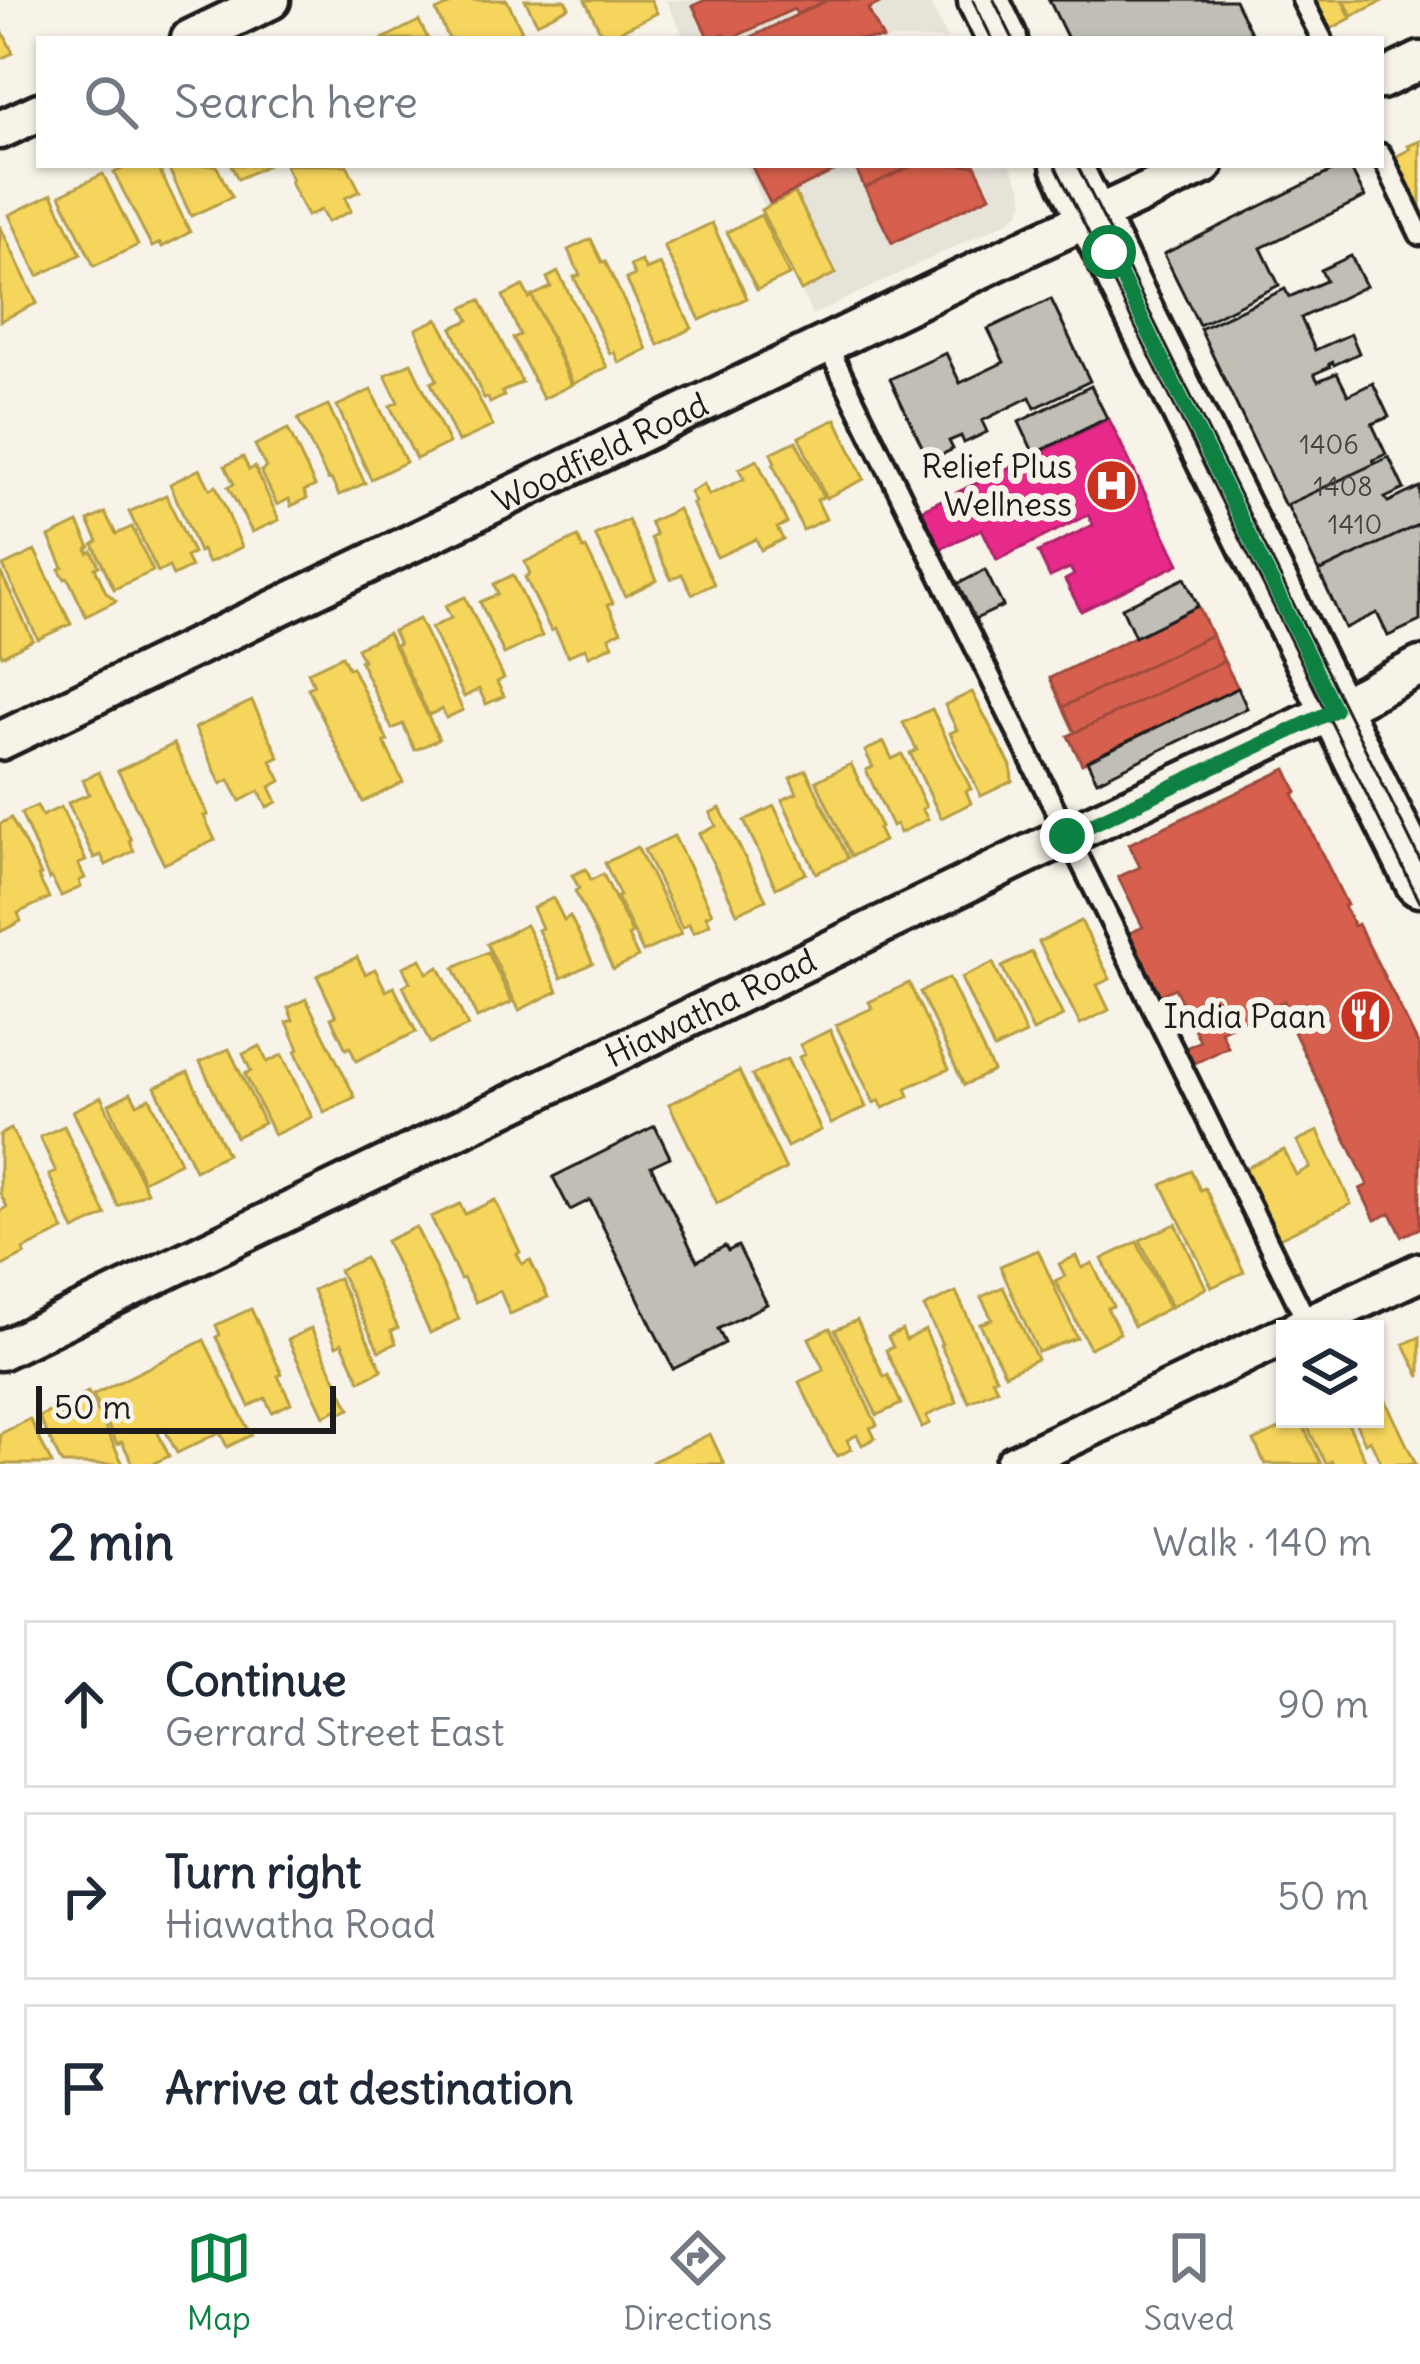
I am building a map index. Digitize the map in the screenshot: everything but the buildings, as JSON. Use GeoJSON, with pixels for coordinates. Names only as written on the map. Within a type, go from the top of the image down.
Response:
{"type":"FeatureCollection","features":[{"type":"Feature","properties":{"kind":"main road"},"geometry":{"type":"LineString","coordinates":[[982,0],[1000,36]]}},
{"type":"Feature","properties":{"kind":"main road"},"geometry":{"type":"LineString","coordinates":[[1067,168],[1420,882]]}},
{"type":"Feature","properties":{"kind":"street"},"geometry":{"type":"LineString","coordinates":[[196,36],[271,0]]}},
{"type":"Feature","properties":{"kind":"street"},"geometry":{"type":"LineString","coordinates":[[1384,79],[1420,61]]}},
{"type":"Feature","properties":{"kind":"street"},"geometry":{"type":"LineString","coordinates":[[0,130],[36,113]]}},
{"type":"Feature","properties":{"kind":"street","name":"Woodfield Road"},"geometry":{"type":"LineString","coordinates":[[0,741],[1198,168]]}},
{"type":"Feature","properties":{"kind":"street","name":"Hiawatha Road"},"geometry":{"type":"LineString","coordinates":[[0,1351],[1420,666]]}},
{"type":"Feature","properties":{"kind":"street"},"geometry":{"type":"LineString","coordinates":[[1318,1320],[1420,1271]]}},
{"type":"Feature","properties":{"kind":"street"},"geometry":{"type":"LineString","coordinates":[[1014,1464],[1276,1340]]}},
{"type":"Feature","properties":{"kind":"lane"},"geometry":{"type":"LineString","coordinates":[[1302,0],[1320,36]]}},
{"type":"Feature","properties":{"kind":"lane"},"geometry":{"type":"LineString","coordinates":[[1384,160],[1420,235]]}},
{"type":"Feature","properties":{"kind":"lane"},"geometry":{"type":"LineString","coordinates":[[826,344],[1067,836],[1292,1320]]}},
{"type":"Feature","properties":{"kind":"shaded area"},"geometry":{"type":"Polygon","coordinates":[[[666,0],[928,0],[946,36],[684,36],[666,0]]]}},
{"type":"Feature","properties":{"kind":"shaded area"},"geometry":{"type":"Polygon","coordinates":[[[747,168],[1012,168],[1024,202],[1009,221],[812,315],[747,168]]]}},
{"type":"Feature","properties":{"kind":"tram line"},"geometry":{"type":"LineString","coordinates":[[973,0],[991,36]]}},
{"type":"Feature","properties":{"kind":"tram line"},"geometry":{"type":"LineString","coordinates":[[994,0],[1012,36]]}},
{"type":"Feature","properties":{"kind":"tram line"},"geometry":{"type":"LineString","coordinates":[[1056,168],[1420,902]]}},
{"type":"Feature","properties":{"kind":"tram line"},"geometry":{"type":"LineString","coordinates":[[1078,168],[1420,860]]}},
{"type":"Feature","properties":{"kind":"place","name":"Relief Plus Wellness"},"geometry":{"type":"Point","coordinates":[1111,485]}},
{"type":"Feature","properties":{"kind":"place","name":"India Paan"},"geometry":{"type":"Point","coordinates":[1365,1016]}},
{"type":"Feature","properties":{"kind":"route"},"geometry":{"type":"LineString","coordinates":[[1067,836],[1335,710],[1109,252]]}}]}
